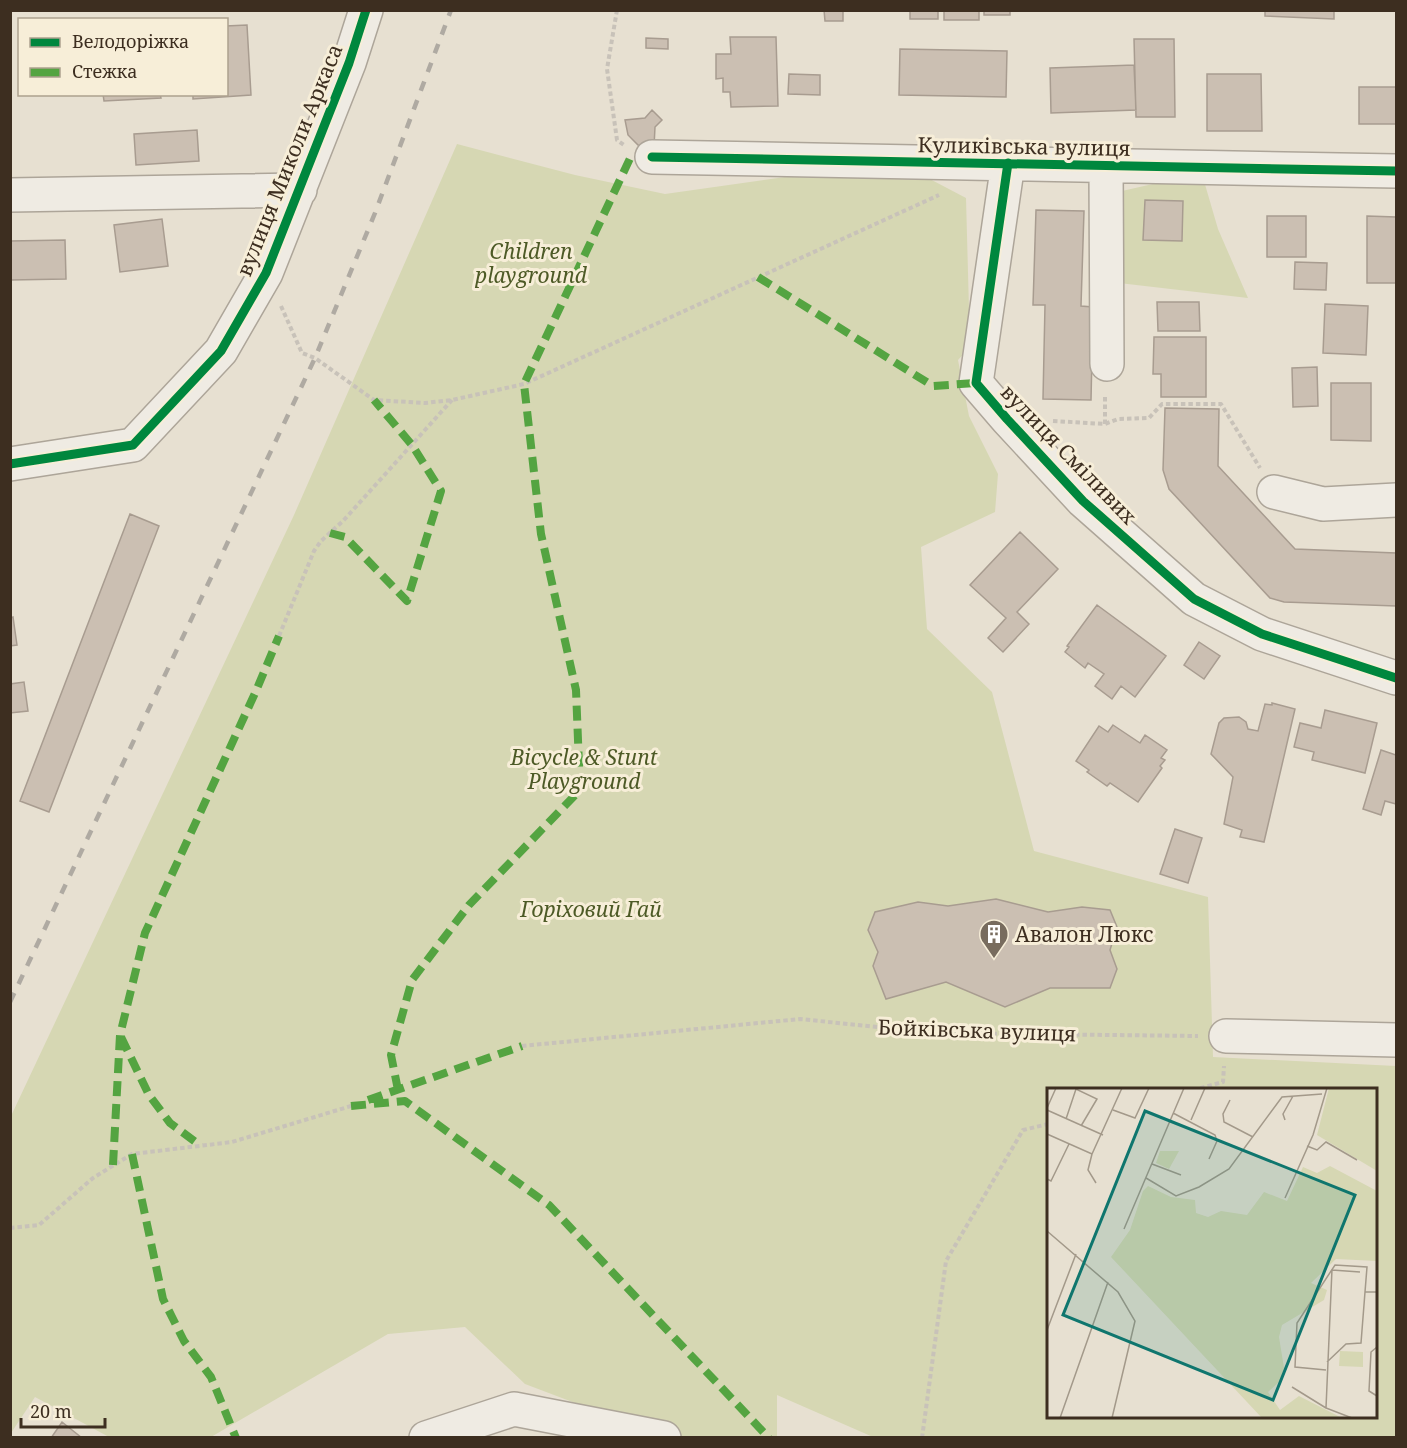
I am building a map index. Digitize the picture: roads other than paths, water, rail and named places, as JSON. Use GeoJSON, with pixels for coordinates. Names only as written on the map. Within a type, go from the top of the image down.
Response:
{"type":"FeatureCollection","features":[{"type":"Feature","properties":{"kind":"street","name":"вулиця Миколи Аркаса"},"geometry":{"type":"LineString","coordinates":[[10,464],[133,445],[221,351],[266,273],[349,63],[366,10]]}},
{"type":"Feature","properties":{"kind":"street","name":"Куликівська вулиця"},"geometry":{"type":"LineString","coordinates":[[652,157],[1396,171]]}},
{"type":"Feature","properties":{"kind":"street","name":"вулиця Сміливих"},"geometry":{"type":"LineString","coordinates":[[1008,163],[976,383],[1083,501],[1194,599],[1262,634],[1396,678]]}},
{"type":"Feature","properties":{"kind":"street"},"geometry":{"type":"LineString","coordinates":[[1106,167],[1107,364]]}},
{"type":"Feature","properties":{"kind":"street"},"geometry":{"type":"LineString","coordinates":[[10,195],[300,190]]}},
{"type":"Feature","properties":{"kind":"street"},"geometry":{"type":"LineString","coordinates":[[1274,492],[1323,504],[1396,500]]}},
{"type":"Feature","properties":{"kind":"street"},"geometry":{"type":"LineString","coordinates":[[1225,1050],[1396,1040]]}},
{"type":"Feature","properties":{"kind":"street"},"geometry":{"type":"LineString","coordinates":[[426,1437],[514,1409],[664,1437]]}},
{"type":"Feature","properties":{"kind":"railway"},"geometry":{"type":"LineString","coordinates":[[10,1002],[315,358],[375,213],[451,10]]}},
{"type":"Feature","properties":{"kind":"place","name":"Авалон Люкс"},"geometry":{"type":"Point","coordinates":[994,960]}},
{"type":"Feature","properties":{"kind":"park label","name":"Children playground"},"geometry":{"type":"Point","coordinates":[531,263]}},
{"type":"Feature","properties":{"kind":"park label","name":"Bicycle & Stunt Playground"},"geometry":{"type":"Point","coordinates":[584,769]}},
{"type":"Feature","properties":{"kind":"park label","name":"Горіховий Гай"},"geometry":{"type":"Point","coordinates":[591,909]}}]}
